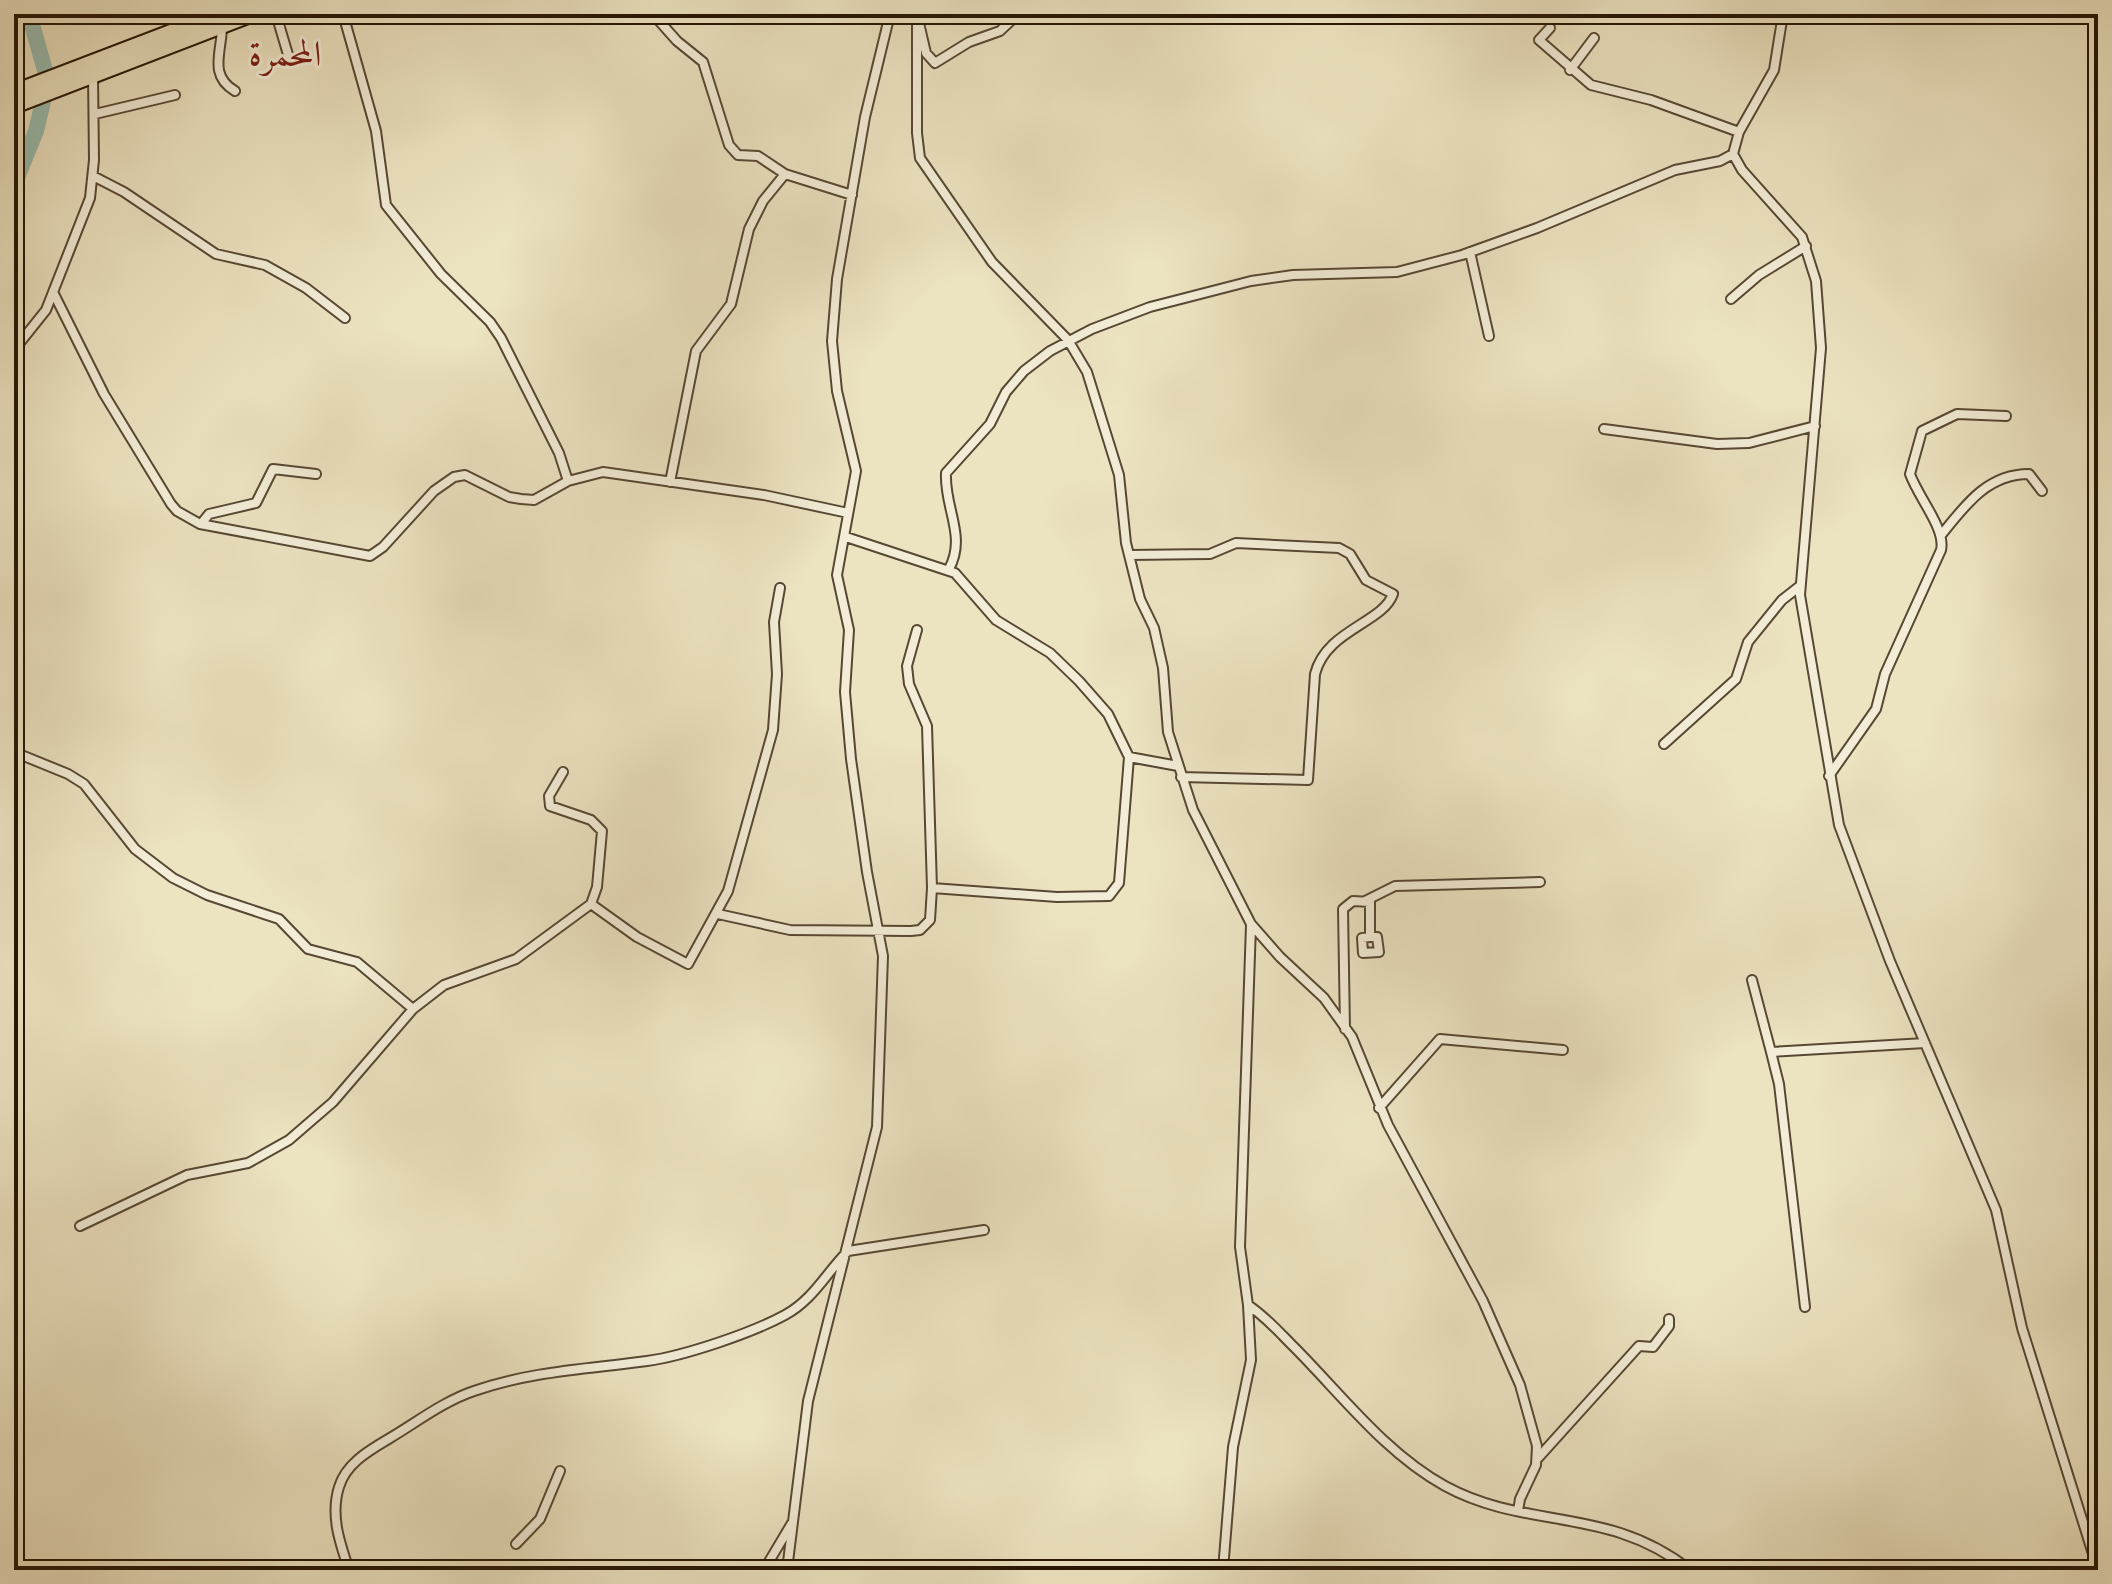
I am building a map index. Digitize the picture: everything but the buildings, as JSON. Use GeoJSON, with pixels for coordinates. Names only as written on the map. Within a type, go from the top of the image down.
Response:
{"type":"FeatureCollection","features":[{"type":"Feature","properties":{"kind":"highway"},"geometry":{"type":"LineString","coordinates":[[14,106],[67,79],[212,18],[253,14]]}},
{"type":"Feature","properties":{"kind":"highway"},"geometry":{"type":"LineString","coordinates":[[14,92],[93,75],[212,18]]}},
{"type":"Feature","properties":{"kind":"street"},"geometry":{"type":"LineString","coordinates":[[14,41],[20,14]]}},
{"type":"Feature","properties":{"kind":"street"},"geometry":{"type":"LineString","coordinates":[[276,14],[289,58]]}},
{"type":"Feature","properties":{"kind":"street"},"geometry":{"type":"LineString","coordinates":[[343,14],[376,131],[386,205],[441,274],[490,322],[501,338],[559,453],[568,481]]}},
{"type":"Feature","properties":{"kind":"street"},"geometry":{"type":"LineString","coordinates":[[653,14],[677,41],[703,62],[729,145],[738,155],[758,156],[785,174],[852,195]]}},
{"type":"Feature","properties":{"kind":"street"},"geometry":{"type":"LineString","coordinates":[[787,1570],[808,1401],[877,1127],[883,969],[881,932],[867,872],[846,722],[849,630],[837,575],[856,471],[837,391],[832,341],[837,279],[871,88],[890,14]]}},
{"type":"Feature","properties":{"kind":"street"},"geometry":{"type":"LineString","coordinates":[[917,14],[926,53],[935,63],[969,42],[1000,31],[1018,14]]}},
{"type":"Feature","properties":{"kind":"street"},"geometry":{"type":"LineString","coordinates":[[917,14],[917,133],[920,158],[1006,279],[1068,340],[1087,372],[1119,475],[1129,555],[1140,599],[1154,628],[1163,668],[1168,732],[1181,777],[1218,864],[1251,924],[1280,957],[1324,998],[1345,1029],[1379,1108],[1450,1238],[1507,1353],[1520,1385],[1538,1458]]}},
{"type":"Feature","properties":{"kind":"street"},"geometry":{"type":"LineString","coordinates":[[1783,14],[1774,70],[1739,132],[1733,154],[1742,170],[1789,219],[1806,246],[1814,270],[1821,327],[1800,586],[1829,777],[1839,825],[1925,1043],[1996,1210],[2022,1328],[2098,1570]]}},
{"type":"Feature","properties":{"kind":"street"},"geometry":{"type":"LineString","coordinates":[[212,18],[217,74],[225,86],[235,91]]}},
{"type":"Feature","properties":{"kind":"street"},"geometry":{"type":"LineString","coordinates":[[1550,28],[1539,40],[1570,70],[1603,91],[1651,100],[1739,132]]}},
{"type":"Feature","properties":{"kind":"street"},"geometry":{"type":"LineString","coordinates":[[1570,70],[1594,38]]}},
{"type":"Feature","properties":{"kind":"street"},"geometry":{"type":"LineString","coordinates":[[14,350],[46,310],[54,294],[90,198],[95,114],[93,75]]}},
{"type":"Feature","properties":{"kind":"street"},"geometry":{"type":"LineString","coordinates":[[95,114],[175,95]]}},
{"type":"Feature","properties":{"kind":"street"},"geometry":{"type":"LineString","coordinates":[[949,569],[954,559],[957,530],[948,511],[946,473],[990,424],[1006,392],[1024,371],[1068,340],[1150,307],[1251,281],[1293,275],[1397,272],[1470,252],[1675,170],[1720,161],[1733,154]]}},
{"type":"Feature","properties":{"kind":"street"},"geometry":{"type":"LineString","coordinates":[[670,482],[696,351],[731,304],[749,229],[763,201],[785,174]]}},
{"type":"Feature","properties":{"kind":"street"},"geometry":{"type":"LineString","coordinates":[[93,176],[124,192],[216,254],[265,265],[306,288],[345,318]]}},
{"type":"Feature","properties":{"kind":"street"},"geometry":{"type":"LineString","coordinates":[[1731,299],[1759,275],[1806,246]]}},
{"type":"Feature","properties":{"kind":"street"},"geometry":{"type":"LineString","coordinates":[[1470,252],[1489,336]]}},
{"type":"Feature","properties":{"kind":"street"},"geometry":{"type":"LineString","coordinates":[[54,294],[104,394],[171,504],[177,511],[201,524],[370,556],[383,547],[434,491],[454,477],[476,478],[509,497],[534,500],[568,481],[603,472],[764,495],[848,513]]}},
{"type":"Feature","properties":{"kind":"street"},"geometry":{"type":"LineString","coordinates":[[1829,777],[1876,709],[1885,674],[1941,550],[1942,534],[1910,474],[1922,431],[1957,414],[2006,416]]}},
{"type":"Feature","properties":{"kind":"street"},"geometry":{"type":"LineString","coordinates":[[1604,429],[1717,444],[1749,443],[1815,426]]}},
{"type":"Feature","properties":{"kind":"street"},"geometry":{"type":"LineString","coordinates":[[201,524],[209,514],[256,503],[273,469],[316,474]]}},
{"type":"Feature","properties":{"kind":"street"},"geometry":{"type":"LineString","coordinates":[[1942,534],[1971,498],[2007,474],[2029,474],[2042,491]]}},
{"type":"Feature","properties":{"kind":"street"},"geometry":{"type":"LineString","coordinates":[[846,537],[949,569],[964,581],[996,620],[1050,653],[1079,681],[1108,714],[1129,757],[1119,883],[1113,894],[1057,897],[932,888]]}},
{"type":"Feature","properties":{"kind":"street"},"geometry":{"type":"LineString","coordinates":[[1129,555],[1210,554],[1236,543],[1343,549],[1350,554],[1366,580],[1393,594],[1386,605],[1338,639],[1319,660],[1308,780],[1181,777]]}},
{"type":"Feature","properties":{"kind":"street"},"geometry":{"type":"LineString","coordinates":[[1664,744],[1736,679],[1748,642],[1782,600],[1800,586]]}},
{"type":"Feature","properties":{"kind":"street"},"geometry":{"type":"LineString","coordinates":[[591,904],[637,937],[688,964],[718,914],[739,860],[773,730],[777,674],[774,622],[780,588]]}},
{"type":"Feature","properties":{"kind":"street"},"geometry":{"type":"LineString","coordinates":[[718,914],[790,930],[881,932],[911,931],[927,926],[932,888],[927,726],[909,684],[907,666],[917,630]]}},
{"type":"Feature","properties":{"kind":"street"},"geometry":{"type":"LineString","coordinates":[[14,752],[68,774],[84,784],[135,849],[173,878],[207,895],[279,919],[308,949],[357,962],[413,1009]]}},
{"type":"Feature","properties":{"kind":"street"},"geometry":{"type":"LineString","coordinates":[[1129,757],[1178,766]]}},
{"type":"Feature","properties":{"kind":"street"},"geometry":{"type":"LineString","coordinates":[[80,1226],[187,1175],[248,1163],[289,1140],[333,1102],[413,1009],[444,985],[516,959],[591,904],[597,887],[602,831],[591,820],[550,806],[549,796],[563,772]]}},
{"type":"Feature","properties":{"kind":"street"},"geometry":{"type":"LineString","coordinates":[[1364,901],[1395,886],[1540,882]]}},
{"type":"Feature","properties":{"kind":"street"},"geometry":{"type":"LineString","coordinates":[[1345,1029],[1343,909],[1353,901],[1370,902],[1370,937]]}},
{"type":"Feature","properties":{"kind":"street"},"geometry":{"type":"LineString","coordinates":[[1223,1570],[1233,1447],[1251,1360],[1240,1247],[1251,924]]}},
{"type":"Feature","properties":{"kind":"street"},"geometry":{"type":"LineString","coordinates":[[1752,980],[1779,1084],[1805,1307]]}},
{"type":"Feature","properties":{"kind":"street"},"geometry":{"type":"LineString","coordinates":[[1379,1108],[1440,1039],[1563,1050]]}},
{"type":"Feature","properties":{"kind":"street"},"geometry":{"type":"LineString","coordinates":[[1771,1052],[1925,1043]]}},
{"type":"Feature","properties":{"kind":"street"},"geometry":{"type":"LineString","coordinates":[[349,1570],[338,1536],[337,1496],[349,1468],[370,1450],[430,1413],[476,1390],[549,1372],[678,1355],[784,1315],[805,1302],[848,1251],[984,1230]]}},
{"type":"Feature","properties":{"kind":"street"},"geometry":{"type":"LineString","coordinates":[[1248,1305],[1396,1453],[1449,1488],[1518,1511],[1618,1530],[1664,1550],[1690,1570]]}},
{"type":"Feature","properties":{"kind":"street"},"geometry":{"type":"LineString","coordinates":[[1518,1511],[1538,1458],[1639,1346],[1653,1347],[1669,1326],[1669,1319]]}},
{"type":"Feature","properties":{"kind":"street"},"geometry":{"type":"LineString","coordinates":[[516,1544],[540,1519],[560,1471]]}},
{"type":"Feature","properties":{"kind":"street"},"geometry":{"type":"LineString","coordinates":[[764,1570],[794,1519]]}},
{"type":"Feature","properties":{"kind":"waterway"},"geometry":{"type":"LineString","coordinates":[[14,185],[36,131],[48,81],[29,14]]}},
{"type":"Feature","properties":{"kind":"district","name":"المحمرة"},"geometry":{"type":"Point","coordinates":[285,57]}}]}
